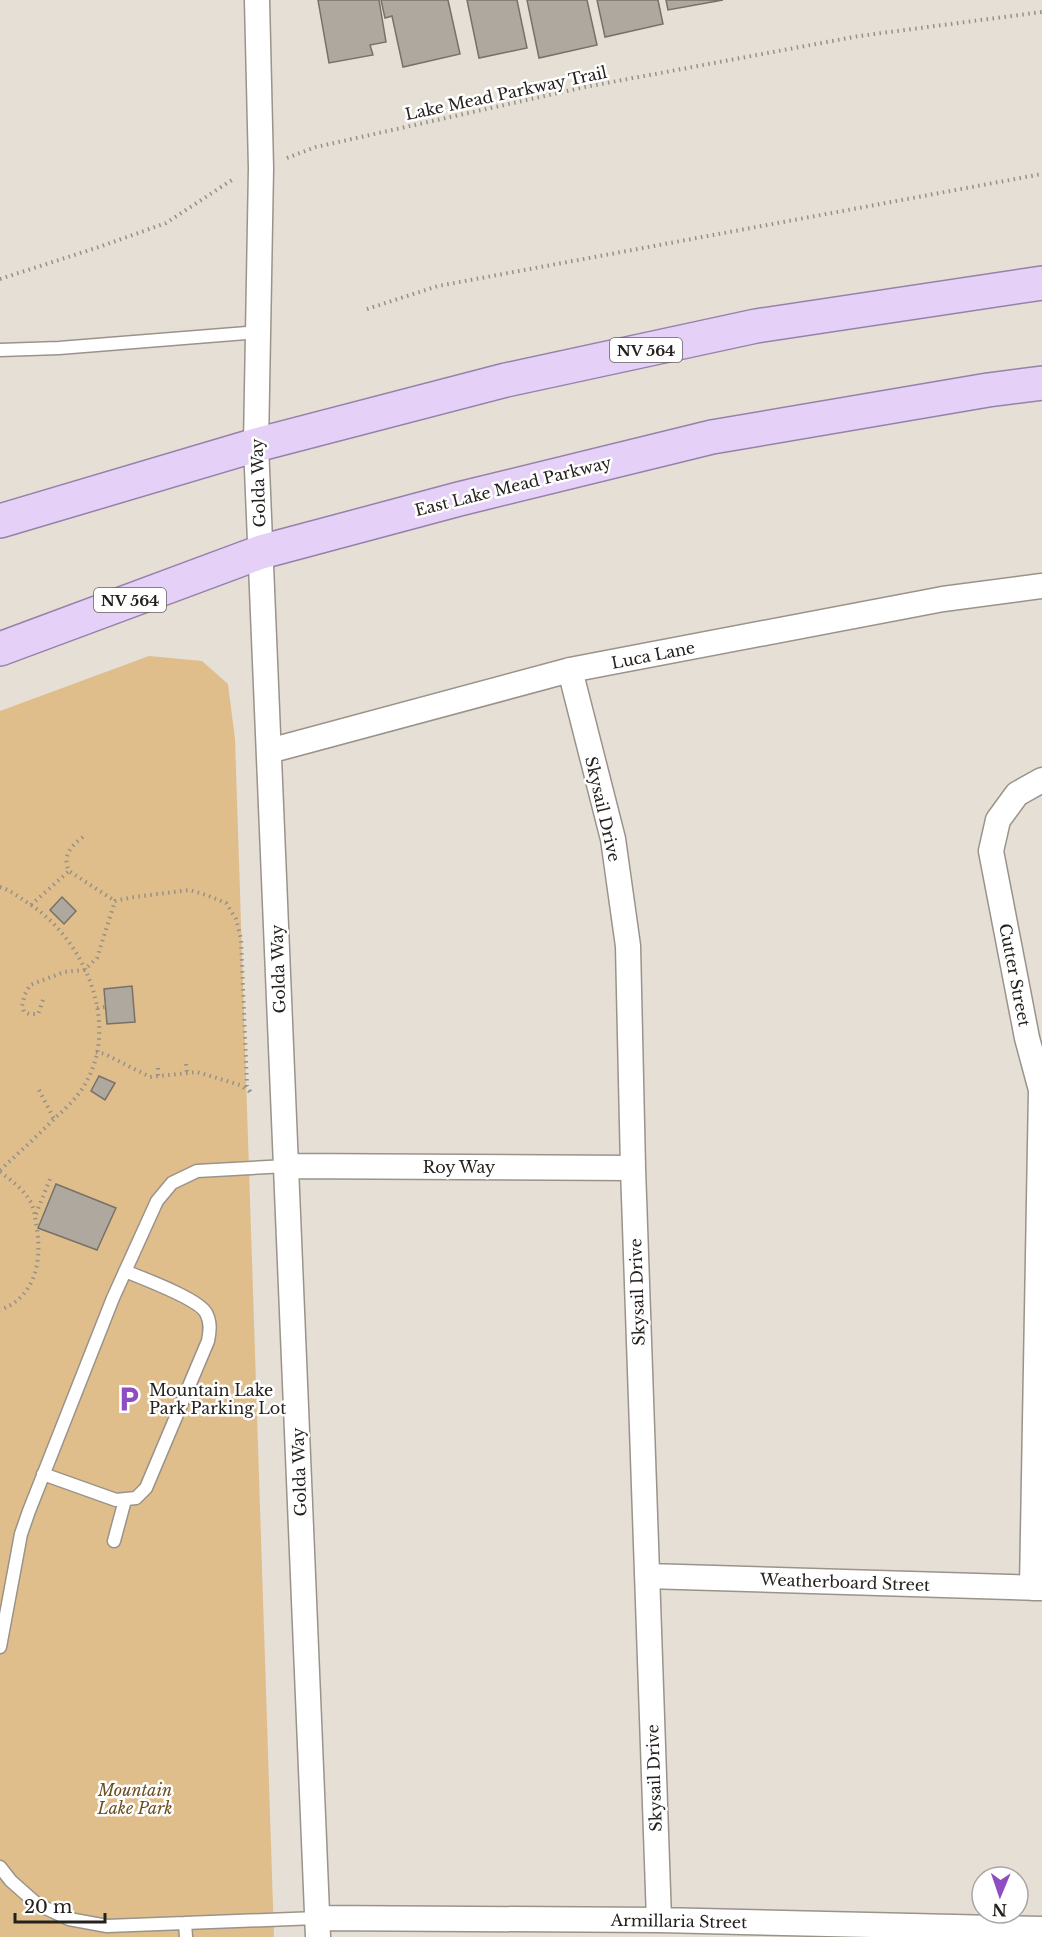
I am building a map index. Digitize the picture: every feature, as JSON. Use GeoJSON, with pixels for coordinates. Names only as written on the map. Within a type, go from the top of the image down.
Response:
{"type":"FeatureCollection","features":[{"type":"Feature","properties":{"kind":"main road","name":"NV 564"},"geometry":{"type":"LineString","coordinates":[[0,521],[256,445],[506,380],[756,326],[1042,284]]}},
{"type":"Feature","properties":{"kind":"main road","name":"East Lake Mead Parkway"},"geometry":{"type":"LineString","coordinates":[[0,649],[261,552],[459,499],[712,437],[988,390],[1042,383]]}},
{"type":"Feature","properties":{"kind":"street","name":"Golda Way"},"geometry":{"type":"LineString","coordinates":[[257,0],[261,168],[256,445],[317,1927]]}},
{"type":"Feature","properties":{"kind":"street","name":"Luca Lane"},"geometry":{"type":"LineString","coordinates":[[269,751],[570,670],[943,599],[1042,586]]}},
{"type":"Feature","properties":{"kind":"street","name":"Skysail Drive"},"geometry":{"type":"LineString","coordinates":[[570,670],[613,839],[628,946],[633,1168],[659,1920]]}},
{"type":"Feature","properties":{"kind":"street","name":"Cutter Street"},"geometry":{"type":"LineString","coordinates":[[1037,1588],[1041,1090],[1034,1038],[991,851],[998,820],[1017,794],[1042,780]]}},
{"type":"Feature","properties":{"kind":"street","name":"Roy Way"},"geometry":{"type":"LineString","coordinates":[[286,1166],[633,1168]]}},
{"type":"Feature","properties":{"kind":"street","name":"Weatherboard Street"},"geometry":{"type":"LineString","coordinates":[[647,1576],[1037,1588]]}},
{"type":"Feature","properties":{"kind":"street","name":"Armillaria Street"},"geometry":{"type":"LineString","coordinates":[[317,1927],[659,1920],[1042,1929]]}},
{"type":"Feature","properties":{"kind":"lane"},"geometry":{"type":"LineString","coordinates":[[0,350],[59,348],[258,332]]}},
{"type":"Feature","properties":{"kind":"lane"},"geometry":{"type":"LineString","coordinates":[[0,1647],[21,1534],[125,1271],[156,1201],[172,1183],[197,1171],[286,1166]]}},
{"type":"Feature","properties":{"kind":"lane"},"geometry":{"type":"LineString","coordinates":[[43,1474],[116,1500],[136,1498],[146,1488],[208,1341],[210,1327],[206,1312],[196,1302],[125,1271]]}},
{"type":"Feature","properties":{"kind":"lane"},"geometry":{"type":"LineString","coordinates":[[114,1541],[125,1500]]}},
{"type":"Feature","properties":{"kind":"lane"},"geometry":{"type":"LineString","coordinates":[[0,1867],[11,1881],[37,1904],[69,1919],[107,1926],[185,1923],[317,1927]]}},
{"type":"Feature","properties":{"kind":"lane"},"geometry":{"type":"LineString","coordinates":[[185,1923],[186,1937]]}},
{"type":"Feature","properties":{"kind":"path","name":"Lake Mead Parkway Trail"},"geometry":{"type":"LineString","coordinates":[[0,279],[166,223],[229,180],[316,147],[585,87],[859,36],[1042,12]]}},
{"type":"Feature","properties":{"kind":"path"},"geometry":{"type":"LineString","coordinates":[[367,309],[438,286],[1042,174]]}},
{"type":"Feature","properties":{"kind":"path"},"geometry":{"type":"LineString","coordinates":[[83,837],[73,845],[66,857],[66,865],[69,871],[115,901],[190,890],[226,903],[236,919],[241,939],[247,1086],[251,1093],[240,1086],[197,1072],[150,1077],[105,1054],[96,1052]]}},
{"type":"Feature","properties":{"kind":"path"},"geometry":{"type":"LineString","coordinates":[[31,905],[69,871]]}},
{"type":"Feature","properties":{"kind":"path"},"geometry":{"type":"LineString","coordinates":[[0,887],[5,888],[52,921],[76,951],[97,1008],[100,1034],[95,1060],[84,1086],[65,1110],[0,1171],[30,1200],[36,1214],[40,1250],[31,1285],[12,1306],[0,1310]]}},
{"type":"Feature","properties":{"kind":"path"},"geometry":{"type":"LineString","coordinates":[[43,1000],[38,1014],[24,1012],[22,1006],[30,985],[64,972],[84,970],[97,958],[115,901]]}},
{"type":"Feature","properties":{"kind":"path"},"geometry":{"type":"LineString","coordinates":[[97,1008],[105,1007]]}},
{"type":"Feature","properties":{"kind":"path"},"geometry":{"type":"LineString","coordinates":[[186,1064],[187,1073]]}},
{"type":"Feature","properties":{"kind":"path"},"geometry":{"type":"LineString","coordinates":[[158,1068],[158,1077]]}},
{"type":"Feature","properties":{"kind":"path"},"geometry":{"type":"LineString","coordinates":[[39,1090],[54,1119]]}},
{"type":"Feature","properties":{"kind":"path"},"geometry":{"type":"LineString","coordinates":[[36,1214],[50,1179]]}},
{"type":"Feature","properties":{"kind":"green space","name":"Mountain Lake Park"},"geometry":{"type":"Polygon","coordinates":[[[149,656],[202,661],[228,684],[235,739],[274,1937],[0,1937],[0,711],[149,656]]]}},
{"type":"Feature","properties":{"kind":"building"},"geometry":{"type":"Polygon","coordinates":[[[318,0],[379,0],[386,42],[370,45],[373,55],[329,63],[318,0]]]}},
{"type":"Feature","properties":{"kind":"building"},"geometry":{"type":"Polygon","coordinates":[[[381,0],[448,0],[460,54],[403,67],[392,16],[385,18],[381,0]]]}},
{"type":"Feature","properties":{"kind":"building"},"geometry":{"type":"Polygon","coordinates":[[[467,0],[517,0],[527,48],[479,58],[467,0]]]}},
{"type":"Feature","properties":{"kind":"building"},"geometry":{"type":"Polygon","coordinates":[[[527,0],[587,0],[597,45],[539,58],[527,0]]]}},
{"type":"Feature","properties":{"kind":"building"},"geometry":{"type":"Polygon","coordinates":[[[597,0],[658,0],[663,24],[605,37],[597,0]]]}},
{"type":"Feature","properties":{"kind":"building"},"geometry":{"type":"Polygon","coordinates":[[[666,0],[723,0],[668,10],[666,0]]]}},
{"type":"Feature","properties":{"kind":"building"},"geometry":{"type":"Polygon","coordinates":[[[62,897],[76,911],[64,924],[50,910],[62,897]]]}},
{"type":"Feature","properties":{"kind":"building"},"geometry":{"type":"Polygon","coordinates":[[[132,986],[135,1022],[107,1024],[104,989],[132,986]]]}},
{"type":"Feature","properties":{"kind":"building"},"geometry":{"type":"Polygon","coordinates":[[[99,1076],[115,1083],[105,1100],[91,1091],[99,1076]]]}},
{"type":"Feature","properties":{"kind":"building"},"geometry":{"type":"Polygon","coordinates":[[[56,1184],[116,1208],[97,1250],[38,1228],[56,1184]]]}},
{"type":"Feature","properties":{"kind":"place","name":"Mountain Lake Park Parking Lot"},"geometry":{"type":"Point","coordinates":[129,1399]}}]}
